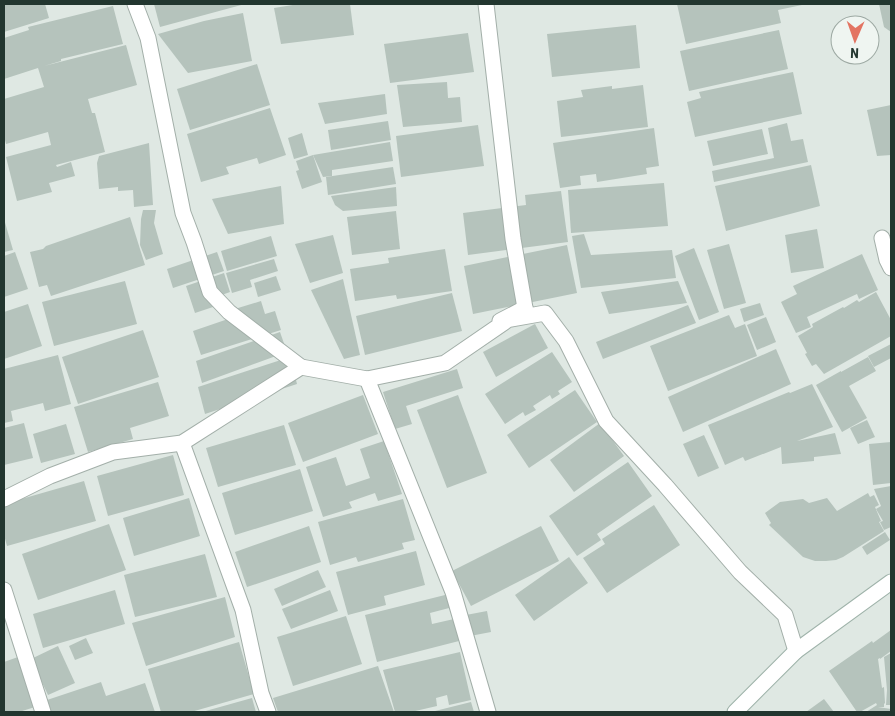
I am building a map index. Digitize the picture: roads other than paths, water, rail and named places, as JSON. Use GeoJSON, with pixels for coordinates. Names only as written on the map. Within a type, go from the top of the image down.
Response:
{"type":"FeatureCollection","features":[{"type":"Feature","properties":{"kind":"street"},"geometry":{"type":"LineString","coordinates":[[135,4],[148,38],[183,213],[210,292],[229,312],[302,367],[367,379],[445,363],[507,320]]}},
{"type":"Feature","properties":{"kind":"street"},"geometry":{"type":"LineString","coordinates":[[486,4],[513,239],[525,308],[500,322],[546,312],[566,341],[606,421],[658,477],[740,572],[785,615],[796,651]]}},
{"type":"Feature","properties":{"kind":"street"},"geometry":{"type":"LineString","coordinates":[[882,238],[891,268]]}},
{"type":"Feature","properties":{"kind":"street"},"geometry":{"type":"LineString","coordinates":[[4,499],[50,476],[113,452],[182,443],[302,367]]}},
{"type":"Feature","properties":{"kind":"street"},"geometry":{"type":"LineString","coordinates":[[367,379],[452,592],[488,712]]}},
{"type":"Feature","properties":{"kind":"street"},"geometry":{"type":"LineString","coordinates":[[182,443],[243,610],[268,712]]}},
{"type":"Feature","properties":{"kind":"street"},"geometry":{"type":"LineString","coordinates":[[735,712],[796,651],[891,582]]}},
{"type":"Feature","properties":{"kind":"street"},"geometry":{"type":"LineString","coordinates":[[4,590],[43,712]]}}]}
